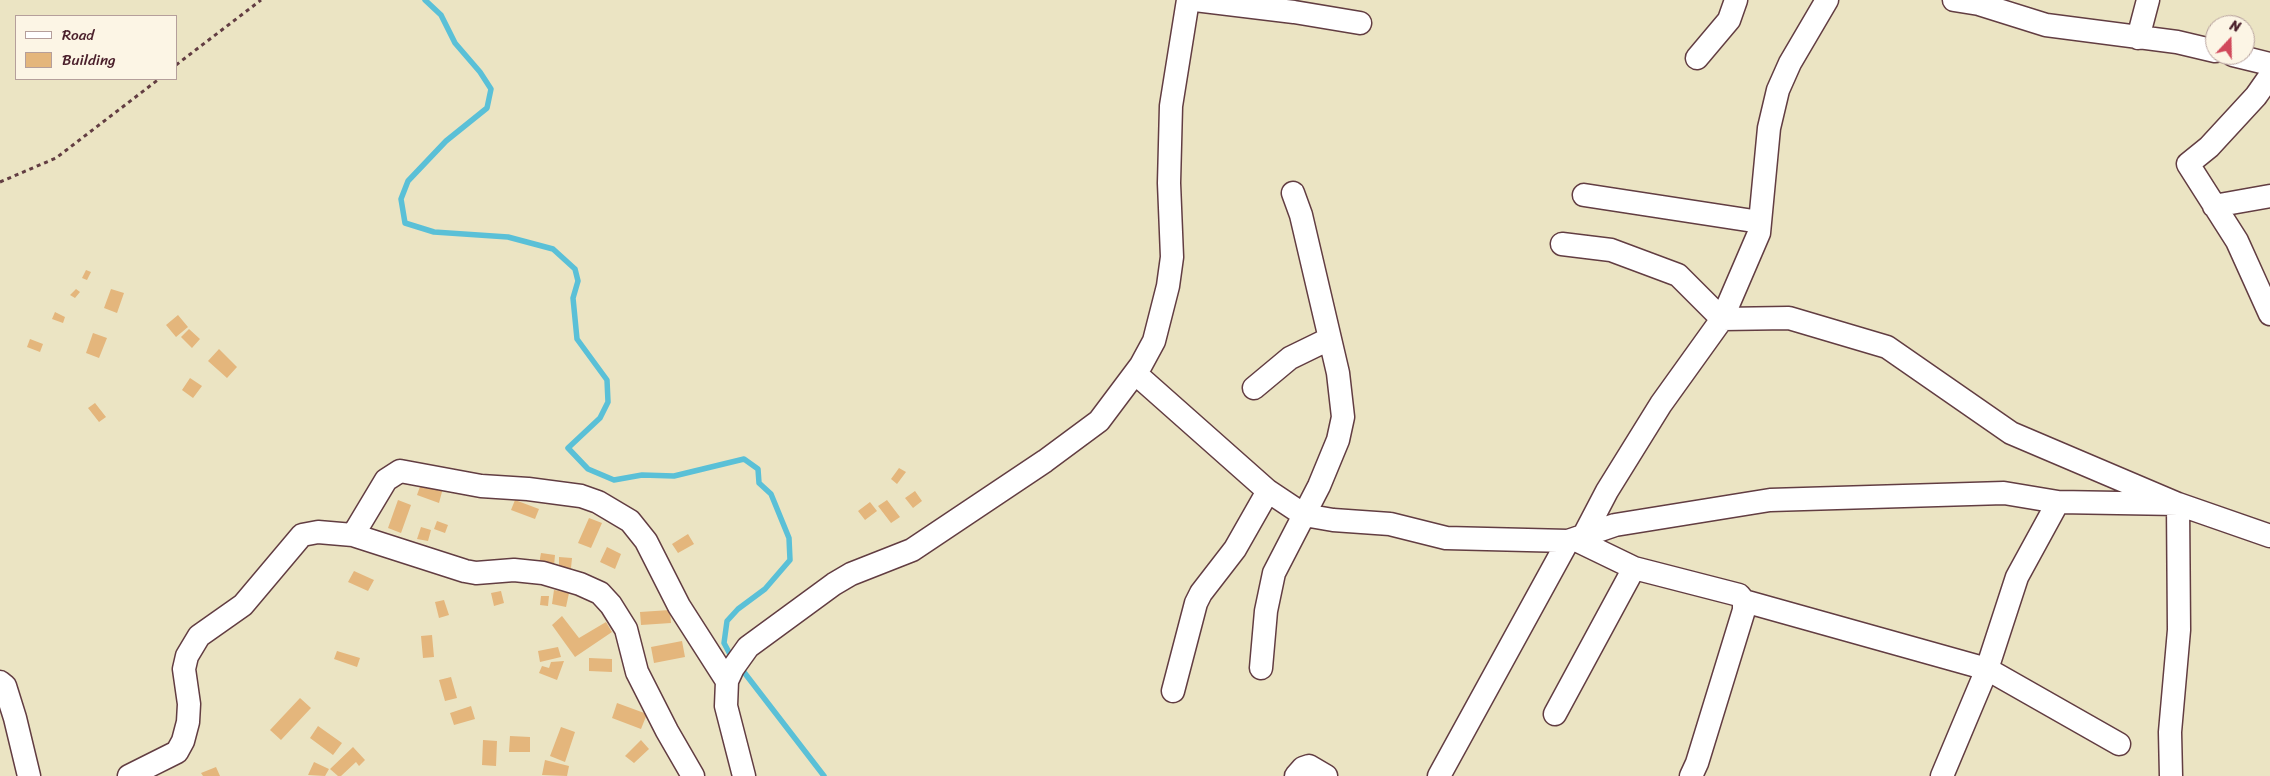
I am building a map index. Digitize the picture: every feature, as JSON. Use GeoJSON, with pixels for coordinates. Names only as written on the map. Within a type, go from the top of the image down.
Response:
{"type":"FeatureCollection","features":[{"type":"Feature","properties":{"kind":"street"},"geometry":{"type":"LineString","coordinates":[[744,776],[726,706],[727,681],[733,668],[748,648],[834,584],[851,574],[912,550],[998,494],[1098,421],[1136,374],[1154,341],[1168,286],[1172,257],[1169,183],[1171,106],[1188,0]]}},
{"type":"Feature","properties":{"kind":"street"},"geometry":{"type":"LineString","coordinates":[[1195,0],[1294,12],[1360,23]]}},
{"type":"Feature","properties":{"kind":"street"},"geometry":{"type":"LineString","coordinates":[[1697,58],[1729,20],[1736,0]]}},
{"type":"Feature","properties":{"kind":"street"},"geometry":{"type":"LineString","coordinates":[[1439,776],[1575,538],[1607,491],[1661,404],[1722,319],[1759,232],[1769,128],[1778,90],[1790,63],[1827,0]]}},
{"type":"Feature","properties":{"kind":"street"},"geometry":{"type":"LineString","coordinates":[[1957,0],[1979,4],[2046,25],[2177,42],[2205,49]]}},
{"type":"Feature","properties":{"kind":"street"},"geometry":{"type":"LineString","coordinates":[[2138,38],[2148,0]]}},
{"type":"Feature","properties":{"kind":"street"},"geometry":{"type":"LineString","coordinates":[[2255,60],[2270,64]]}},
{"type":"Feature","properties":{"kind":"street"},"geometry":{"type":"LineString","coordinates":[[2270,76],[2249,104],[2208,147],[2188,164],[2237,241],[2270,314]]}},
{"type":"Feature","properties":{"kind":"street"},"geometry":{"type":"LineString","coordinates":[[1261,668],[1266,610],[1274,573],[1303,513],[1319,486],[1338,440],[1343,417],[1338,373],[1301,215],[1294,194]]}},
{"type":"Feature","properties":{"kind":"street"},"geometry":{"type":"LineString","coordinates":[[1584,195],[1760,222]]}},
{"type":"Feature","properties":{"kind":"street"},"geometry":{"type":"LineString","coordinates":[[2214,206],[2270,196]]}},
{"type":"Feature","properties":{"kind":"street"},"geometry":{"type":"LineString","coordinates":[[1562,244],[1612,250],[1678,275],[1722,319],[1789,318],[1887,347],[2011,433],[2178,504],[2270,536]]}},
{"type":"Feature","properties":{"kind":"street"},"geometry":{"type":"LineString","coordinates":[[1254,388],[1290,358],[1329,339]]}},
{"type":"Feature","properties":{"kind":"street"},"geometry":{"type":"LineString","coordinates":[[1136,374],[1268,491],[1303,513],[1333,520],[1390,524],[1446,538],[1575,538],[1615,525],[1770,500],[2004,493],[2058,502],[2178,504]]}},
{"type":"Feature","properties":{"kind":"street"},"geometry":{"type":"LineString","coordinates":[[353,535],[386,480],[400,471],[481,486],[528,489],[580,496],[598,502],[630,521],[646,541],[679,606],[727,681]]}},
{"type":"Feature","properties":{"kind":"street"},"geometry":{"type":"LineString","coordinates":[[1173,691],[1196,603],[1201,593],[1235,549],[1268,491]]}},
{"type":"Feature","properties":{"kind":"street"},"geometry":{"type":"LineString","coordinates":[[1942,776],[1986,669],[2017,577],[2058,502]]}},
{"type":"Feature","properties":{"kind":"street"},"geometry":{"type":"LineString","coordinates":[[2171,776],[2170,732],[2179,630],[2178,504]]}},
{"type":"Feature","properties":{"kind":"street"},"geometry":{"type":"LineString","coordinates":[[129,776],[177,752],[183,741],[188,722],[189,704],[184,669],[187,656],[199,636],[243,605],[302,535],[318,532],[353,535],[465,571],[476,573],[514,570],[543,573],[580,584],[600,593],[611,605],[626,629],[637,672],[667,731],[693,776]]}},
{"type":"Feature","properties":{"kind":"street"},"geometry":{"type":"LineString","coordinates":[[1575,538],[1634,568],[1739,595],[1744,601],[1986,669],[2119,744]]}},
{"type":"Feature","properties":{"kind":"street"},"geometry":{"type":"LineString","coordinates":[[1555,714],[1634,568]]}},
{"type":"Feature","properties":{"kind":"street"},"geometry":{"type":"LineString","coordinates":[[1691,776],[1697,763],[1744,610],[1744,601]]}},
{"type":"Feature","properties":{"kind":"street"},"geometry":{"type":"LineString","coordinates":[[0,682],[5,686],[15,718],[29,776]]}},
{"type":"Feature","properties":{"kind":"street"},"geometry":{"type":"LineString","coordinates":[[1296,776],[1303,768],[1309,766],[1326,776]]}},
{"type":"Feature","properties":{"kind":"path"},"geometry":{"type":"LineString","coordinates":[[178,63],[261,0]]}},
{"type":"Feature","properties":{"kind":"path"},"geometry":{"type":"LineString","coordinates":[[0,182],[56,158],[158,80]]}},
{"type":"Feature","properties":{"kind":"building"},"geometry":{"type":"Polygon","coordinates":[[[86,270],[91,272],[87,280],[82,278],[86,270]]]}},
{"type":"Feature","properties":{"kind":"building"},"geometry":{"type":"Polygon","coordinates":[[[76,289],[80,292],[75,298],[70,295],[76,289]]]}},
{"type":"Feature","properties":{"kind":"building"},"geometry":{"type":"Polygon","coordinates":[[[111,289],[124,293],[117,313],[104,308],[111,289]]]}},
{"type":"Feature","properties":{"kind":"building"},"geometry":{"type":"Polygon","coordinates":[[[55,312],[65,317],[63,323],[52,319],[55,312]]]}},
{"type":"Feature","properties":{"kind":"building"},"geometry":{"type":"Polygon","coordinates":[[[178,315],[188,327],[176,337],[166,325],[178,315]]]}},
{"type":"Feature","properties":{"kind":"building"},"geometry":{"type":"Polygon","coordinates":[[[189,329],[200,339],[192,348],[181,337],[189,329]]]}},
{"type":"Feature","properties":{"kind":"building"},"geometry":{"type":"Polygon","coordinates":[[[93,333],[107,338],[99,358],[86,353],[93,333]]]}},
{"type":"Feature","properties":{"kind":"building"},"geometry":{"type":"Polygon","coordinates":[[[30,339],[43,344],[40,352],[27,347],[30,339]]]}},
{"type":"Feature","properties":{"kind":"building"},"geometry":{"type":"Polygon","coordinates":[[[219,349],[237,367],[227,378],[208,361],[219,349]]]}},
{"type":"Feature","properties":{"kind":"building"},"geometry":{"type":"Polygon","coordinates":[[[190,378],[202,386],[193,398],[182,390],[190,378]]]}},
{"type":"Feature","properties":{"kind":"building"},"geometry":{"type":"Polygon","coordinates":[[[95,403],[106,417],[99,422],[88,408],[95,403]]]}},
{"type":"Feature","properties":{"kind":"building"},"geometry":{"type":"Polygon","coordinates":[[[899,468],[906,472],[897,484],[891,479],[899,468]]]}},
{"type":"Feature","properties":{"kind":"building"},"geometry":{"type":"Polygon","coordinates":[[[422,481],[443,488],[439,503],[417,495],[422,481]]]}},
{"type":"Feature","properties":{"kind":"building"},"geometry":{"type":"Polygon","coordinates":[[[915,491],[922,501],[913,508],[905,498],[915,491]]]}},
{"type":"Feature","properties":{"kind":"building"},"geometry":{"type":"Polygon","coordinates":[[[398,500],[411,505],[401,533],[388,528],[398,500]]]}},
{"type":"Feature","properties":{"kind":"building"},"geometry":{"type":"Polygon","coordinates":[[[515,500],[539,509],[535,519],[511,510],[515,500]]]}},
{"type":"Feature","properties":{"kind":"building"},"geometry":{"type":"Polygon","coordinates":[[[887,500],[900,517],[891,523],[878,506],[887,500]]]}},
{"type":"Feature","properties":{"kind":"building"},"geometry":{"type":"Polygon","coordinates":[[[870,502],[877,511],[865,520],[858,511],[870,502]]]}},
{"type":"Feature","properties":{"kind":"building"},"geometry":{"type":"Polygon","coordinates":[[[589,518],[602,523],[591,548],[578,543],[589,518]]]}},
{"type":"Feature","properties":{"kind":"building"},"geometry":{"type":"Polygon","coordinates":[[[437,521],[448,525],[445,533],[434,529],[437,521]]]}},
{"type":"Feature","properties":{"kind":"building"},"geometry":{"type":"Polygon","coordinates":[[[421,527],[431,530],[428,541],[417,539],[421,527]]]}},
{"type":"Feature","properties":{"kind":"building"},"geometry":{"type":"Polygon","coordinates":[[[688,534],[694,544],[678,553],[672,544],[688,534]]]}},
{"type":"Feature","properties":{"kind":"building"},"geometry":{"type":"Polygon","coordinates":[[[607,547],[621,554],[615,569],[600,562],[607,547]]]}},
{"type":"Feature","properties":{"kind":"building"},"geometry":{"type":"Polygon","coordinates":[[[541,553],[555,555],[554,566],[539,564],[541,553]]]}},
{"type":"Feature","properties":{"kind":"building"},"geometry":{"type":"Polygon","coordinates":[[[559,557],[572,558],[571,568],[559,567],[559,557]]]}},
{"type":"Feature","properties":{"kind":"building"},"geometry":{"type":"Polygon","coordinates":[[[354,571],[374,580],[368,591],[348,582],[354,571]]]}},
{"type":"Feature","properties":{"kind":"building"},"geometry":{"type":"Polygon","coordinates":[[[554,590],[569,593],[566,607],[552,604],[554,590]]]}},
{"type":"Feature","properties":{"kind":"building"},"geometry":{"type":"Polygon","coordinates":[[[501,591],[504,603],[494,606],[491,593],[501,591]]]}},
{"type":"Feature","properties":{"kind":"building"},"geometry":{"type":"Polygon","coordinates":[[[541,596],[549,596],[548,606],[540,605],[541,596]]]}},
{"type":"Feature","properties":{"kind":"building"},"geometry":{"type":"Polygon","coordinates":[[[444,600],[449,615],[439,618],[435,602],[444,600]]]}},
{"type":"Feature","properties":{"kind":"building"},"geometry":{"type":"Polygon","coordinates":[[[670,610],[671,623],[641,625],[640,612],[670,610]]]}},
{"type":"Feature","properties":{"kind":"building"},"geometry":{"type":"Polygon","coordinates":[[[562,616],[579,638],[606,622],[612,632],[575,657],[552,625],[562,616]]]}},
{"type":"Feature","properties":{"kind":"building"},"geometry":{"type":"Polygon","coordinates":[[[432,635],[434,657],[423,658],[421,636],[432,635]]]}},
{"type":"Feature","properties":{"kind":"building"},"geometry":{"type":"Polygon","coordinates":[[[682,641],[685,657],[654,663],[651,647],[682,641]]]}},
{"type":"Feature","properties":{"kind":"building"},"geometry":{"type":"Polygon","coordinates":[[[558,647],[561,657],[540,662],[538,651],[558,647]]]}},
{"type":"Feature","properties":{"kind":"building"},"geometry":{"type":"Polygon","coordinates":[[[337,651],[360,658],[357,667],[334,659],[337,651]]]}},
{"type":"Feature","properties":{"kind":"building"},"geometry":{"type":"Polygon","coordinates":[[[589,658],[612,659],[612,672],[589,671],[589,658]]]}},
{"type":"Feature","properties":{"kind":"building"},"geometry":{"type":"Polygon","coordinates":[[[564,661],[557,680],[539,673],[542,666],[549,668],[551,662],[564,661]]]}},
{"type":"Feature","properties":{"kind":"building"},"geometry":{"type":"Polygon","coordinates":[[[451,677],[457,698],[445,701],[439,680],[451,677]]]}},
{"type":"Feature","properties":{"kind":"building"},"geometry":{"type":"Polygon","coordinates":[[[300,698],[311,708],[281,740],[270,730],[300,698]]]}},
{"type":"Feature","properties":{"kind":"building"},"geometry":{"type":"Polygon","coordinates":[[[617,703],[647,714],[641,729],[612,718],[617,703]]]}},
{"type":"Feature","properties":{"kind":"building"},"geometry":{"type":"Polygon","coordinates":[[[471,706],[475,719],[454,725],[450,713],[471,706]]]}},
{"type":"Feature","properties":{"kind":"building"},"geometry":{"type":"Polygon","coordinates":[[[318,726],[342,743],[333,755],[310,738],[318,726]]]}},
{"type":"Feature","properties":{"kind":"building"},"geometry":{"type":"Polygon","coordinates":[[[561,727],[575,732],[565,762],[550,756],[561,727]]]}},
{"type":"Feature","properties":{"kind":"building"},"geometry":{"type":"Polygon","coordinates":[[[510,736],[530,737],[530,752],[509,752],[510,736]]]}},
{"type":"Feature","properties":{"kind":"building"},"geometry":{"type":"Polygon","coordinates":[[[483,740],[497,741],[496,766],[482,765],[483,740]]]}},
{"type":"Feature","properties":{"kind":"building"},"geometry":{"type":"Polygon","coordinates":[[[641,740],[649,749],[634,763],[625,756],[641,740]]]}},
{"type":"Feature","properties":{"kind":"building"},"geometry":{"type":"Polygon","coordinates":[[[353,747],[365,760],[359,766],[356,762],[341,776],[338,776],[330,769],[353,747]]]}},
{"type":"Feature","properties":{"kind":"building"},"geometry":{"type":"Polygon","coordinates":[[[545,760],[569,766],[567,776],[542,775],[545,760]]]}},
{"type":"Feature","properties":{"kind":"building"},"geometry":{"type":"Polygon","coordinates":[[[314,762],[329,769],[325,776],[308,775],[314,762]]]}},
{"type":"Feature","properties":{"kind":"building"},"geometry":{"type":"Polygon","coordinates":[[[216,767],[220,776],[203,776],[201,773],[216,767]]]}},
{"type":"Feature","properties":{"kind":"waterway"},"geometry":{"type":"LineString","coordinates":[[425,0],[441,15],[455,43],[480,72],[491,89],[487,108],[446,141],[408,181],[401,199],[405,223],[434,232],[508,237],[553,249],[575,269],[578,281],[573,298],[577,339],[607,380],[608,402],[600,418],[568,448],[588,469],[614,480],[642,475],[674,476],[744,459],[758,469],[759,483],[771,494],[789,538],[790,560],[765,589],[738,609],[727,621],[724,643],[732,658]]}},
{"type":"Feature","properties":{"kind":"waterway"},"geometry":{"type":"LineString","coordinates":[[740,667],[824,776]]}}]}
